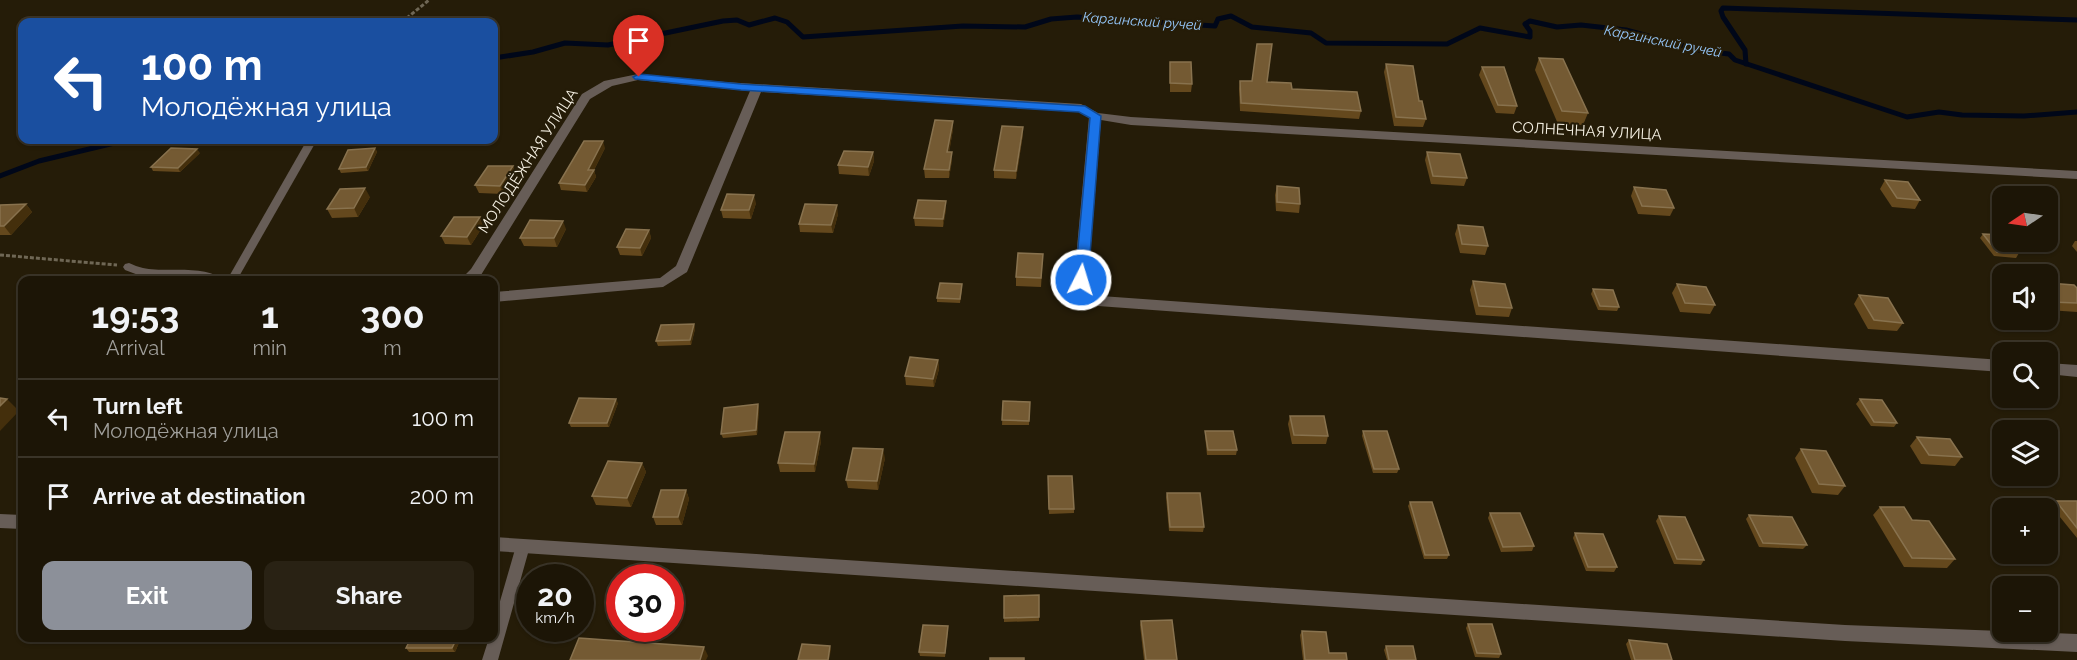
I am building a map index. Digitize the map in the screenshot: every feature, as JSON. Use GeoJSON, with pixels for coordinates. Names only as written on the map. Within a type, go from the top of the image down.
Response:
{"type":"FeatureCollection","features":[{"type":"Feature","properties":{"kind":"street","name":"МОЛОДЁЖНАЯ УЛИЦА"},"geometry":{"type":"LineString","coordinates":[[472,276],[586,97],[608,83],[639,77],[757,88],[1081,108],[1095,116]]}},
{"type":"Feature","properties":{"kind":"street"},"geometry":{"type":"LineString","coordinates":[[498,297],[663,282],[682,269],[757,88]]}},
{"type":"Feature","properties":{"kind":"street"},"geometry":{"type":"LineString","coordinates":[[1095,116],[1081,280],[1086,293],[1098,301],[1992,365]]}},
{"type":"Feature","properties":{"kind":"street","name":"СОЛНЕЧНАЯ УЛИЦА"},"geometry":{"type":"LineString","coordinates":[[1095,116],[1131,121],[2077,175]]}},
{"type":"Feature","properties":{"kind":"street"},"geometry":{"type":"LineString","coordinates":[[2058,370],[2077,371]]}},
{"type":"Feature","properties":{"kind":"street"},"geometry":{"type":"LineString","coordinates":[[0,521],[18,522]]}},
{"type":"Feature","properties":{"kind":"street"},"geometry":{"type":"LineString","coordinates":[[498,544],[1845,633],[2077,643]]}},
{"type":"Feature","properties":{"kind":"lane"},"geometry":{"type":"LineString","coordinates":[[234,276],[310,144]]}},
{"type":"Feature","properties":{"kind":"lane"},"geometry":{"type":"LineString","coordinates":[[129,267],[141,272],[208,276]]}},
{"type":"Feature","properties":{"kind":"lane"},"geometry":{"type":"LineString","coordinates":[[498,633],[524,546]]}},
{"type":"Feature","properties":{"kind":"lane"},"geometry":{"type":"LineString","coordinates":[[490,660],[495,642]]}},
{"type":"Feature","properties":{"kind":"path"},"geometry":{"type":"LineString","coordinates":[[407,18],[429,0]]}},
{"type":"Feature","properties":{"kind":"path"},"geometry":{"type":"LineString","coordinates":[[0,255],[103,263]]}},
{"type":"Feature","properties":{"kind":"building"},"geometry":{"type":"Polygon","coordinates":[[[1257,44],[1272,44],[1267,82],[1291,83],[1292,89],[1357,92],[1361,111],[1241,103],[1240,81],[1252,81],[1257,44]]]}},
{"type":"Feature","properties":{"kind":"building"},"geometry":{"type":"Polygon","coordinates":[[[1539,58],[1563,59],[1588,113],[1562,111],[1539,58]]]}},
{"type":"Feature","properties":{"kind":"building"},"geometry":{"type":"Polygon","coordinates":[[[1170,62],[1191,62],[1192,84],[1170,83],[1170,62]]]}},
{"type":"Feature","properties":{"kind":"building"},"geometry":{"type":"Polygon","coordinates":[[[1386,64],[1413,66],[1419,101],[1422,101],[1426,119],[1396,117],[1386,64]]]}},
{"type":"Feature","properties":{"kind":"building"},"geometry":{"type":"Polygon","coordinates":[[[1482,67],[1504,67],[1517,106],[1498,105],[1482,67]]]}},
{"type":"Feature","properties":{"kind":"building"},"geometry":{"type":"Polygon","coordinates":[[[935,120],[953,121],[947,152],[952,152],[949,170],[924,169],[935,120]]]}},
{"type":"Feature","properties":{"kind":"building"},"geometry":{"type":"Polygon","coordinates":[[[1002,126],[1023,127],[1016,171],[994,170],[1002,126]]]}},
{"type":"Feature","properties":{"kind":"building"},"geometry":{"type":"Polygon","coordinates":[[[584,141],[603,141],[588,170],[594,170],[585,185],[559,183],[584,141]]]}},
{"type":"Feature","properties":{"kind":"building"},"geometry":{"type":"Polygon","coordinates":[[[171,148],[197,149],[178,168],[151,167],[171,148]]]}},
{"type":"Feature","properties":{"kind":"building"},"geometry":{"type":"Polygon","coordinates":[[[375,148],[366,167],[339,169],[348,150],[375,148]]]}},
{"type":"Feature","properties":{"kind":"building"},"geometry":{"type":"Polygon","coordinates":[[[844,151],[873,152],[868,167],[838,165],[844,151]]]}},
{"type":"Feature","properties":{"kind":"building"},"geometry":{"type":"Polygon","coordinates":[[[1427,152],[1460,154],[1467,178],[1433,176],[1427,152]]]}},
{"type":"Feature","properties":{"kind":"building"},"geometry":{"type":"Polygon","coordinates":[[[488,166],[513,166],[500,186],[475,185],[488,166]]]}},
{"type":"Feature","properties":{"kind":"building"},"geometry":{"type":"Polygon","coordinates":[[[1885,180],[1908,182],[1920,200],[1897,198],[1885,180]]]}},
{"type":"Feature","properties":{"kind":"building"},"geometry":{"type":"Polygon","coordinates":[[[1277,186],[1299,188],[1300,204],[1277,202],[1277,186]]]}},
{"type":"Feature","properties":{"kind":"building"},"geometry":{"type":"Polygon","coordinates":[[[1634,187],[1666,190],[1674,208],[1642,206],[1634,187]]]}},
{"type":"Feature","properties":{"kind":"building"},"geometry":{"type":"Polygon","coordinates":[[[365,188],[354,208],[327,209],[340,189],[365,188]]]}},
{"type":"Feature","properties":{"kind":"building"},"geometry":{"type":"Polygon","coordinates":[[[727,194],[754,195],[749,210],[721,210],[727,194]]]}},
{"type":"Feature","properties":{"kind":"building"},"geometry":{"type":"Polygon","coordinates":[[[918,200],[946,201],[943,219],[914,218],[918,200]]]}},
{"type":"Feature","properties":{"kind":"building"},"geometry":{"type":"Polygon","coordinates":[[[26,204],[4,226],[0,226],[0,205],[26,204]]]}},
{"type":"Feature","properties":{"kind":"building"},"geometry":{"type":"Polygon","coordinates":[[[805,204],[837,205],[831,225],[799,224],[805,204]]]}},
{"type":"Feature","properties":{"kind":"building"},"geometry":{"type":"Polygon","coordinates":[[[454,217],[480,217],[467,237],[441,236],[454,217]]]}},
{"type":"Feature","properties":{"kind":"building"},"geometry":{"type":"Polygon","coordinates":[[[530,220],[563,221],[554,238],[520,238],[530,220]]]}},
{"type":"Feature","properties":{"kind":"building"},"geometry":{"type":"Polygon","coordinates":[[[1458,225],[1483,227],[1488,246],[1462,244],[1458,225]]]}},
{"type":"Feature","properties":{"kind":"building"},"geometry":{"type":"Polygon","coordinates":[[[626,229],[649,230],[640,248],[617,247],[626,229]]]}},
{"type":"Feature","properties":{"kind":"building"},"geometry":{"type":"Polygon","coordinates":[[[1983,234],[1992,234],[1992,246],[1983,234]]]}},
{"type":"Feature","properties":{"kind":"building"},"geometry":{"type":"Polygon","coordinates":[[[1018,253],[1043,254],[1041,278],[1016,277],[1018,253]]]}},
{"type":"Feature","properties":{"kind":"building"},"geometry":{"type":"Polygon","coordinates":[[[1473,281],[1505,284],[1512,308],[1479,306],[1473,281]]]}},
{"type":"Feature","properties":{"kind":"building"},"geometry":{"type":"Polygon","coordinates":[[[940,283],[962,284],[960,299],[937,298],[940,283]]]}},
{"type":"Feature","properties":{"kind":"building"},"geometry":{"type":"Polygon","coordinates":[[[1677,284],[1706,287],[1715,305],[1685,303],[1677,284]]]}},
{"type":"Feature","properties":{"kind":"building"},"geometry":{"type":"Polygon","coordinates":[[[2058,284],[2074,285],[2077,288],[2077,303],[2058,302],[2058,284]]]}},
{"type":"Feature","properties":{"kind":"building"},"geometry":{"type":"Polygon","coordinates":[[[1593,289],[1613,290],[1619,307],[1600,306],[1593,289]]]}},
{"type":"Feature","properties":{"kind":"building"},"geometry":{"type":"Polygon","coordinates":[[[1859,295],[1888,298],[1903,323],[1874,320],[1859,295]]]}},
{"type":"Feature","properties":{"kind":"building"},"geometry":{"type":"Polygon","coordinates":[[[694,324],[690,340],[656,341],[661,325],[694,324]]]}},
{"type":"Feature","properties":{"kind":"building"},"geometry":{"type":"Polygon","coordinates":[[[910,357],[938,360],[933,379],[905,376],[910,357]]]}},
{"type":"Feature","properties":{"kind":"building"},"geometry":{"type":"Polygon","coordinates":[[[0,398],[7,399],[0,406],[0,398]]]}},
{"type":"Feature","properties":{"kind":"building"},"geometry":{"type":"Polygon","coordinates":[[[579,398],[616,399],[607,423],[569,423],[579,398]]]}},
{"type":"Feature","properties":{"kind":"building"},"geometry":{"type":"Polygon","coordinates":[[[1860,399],[1882,400],[1897,423],[1874,422],[1860,399]]]}},
{"type":"Feature","properties":{"kind":"building"},"geometry":{"type":"Polygon","coordinates":[[[1003,401],[1030,402],[1029,421],[1002,420],[1003,401]]]}},
{"type":"Feature","properties":{"kind":"building"},"geometry":{"type":"Polygon","coordinates":[[[758,404],[756,430],[721,434],[724,408],[758,404]]]}},
{"type":"Feature","properties":{"kind":"building"},"geometry":{"type":"Polygon","coordinates":[[[1290,416],[1324,416],[1328,436],[1294,435],[1290,416]]]}},
{"type":"Feature","properties":{"kind":"building"},"geometry":{"type":"Polygon","coordinates":[[[1205,431],[1233,431],[1237,450],[1208,450],[1205,431]]]}},
{"type":"Feature","properties":{"kind":"building"},"geometry":{"type":"Polygon","coordinates":[[[1363,431],[1387,431],[1399,469],[1374,469],[1363,431]]]}},
{"type":"Feature","properties":{"kind":"building"},"geometry":{"type":"Polygon","coordinates":[[[785,432],[820,432],[814,464],[778,463],[785,432]]]}},
{"type":"Feature","properties":{"kind":"building"},"geometry":{"type":"Polygon","coordinates":[[[1917,437],[1950,439],[1962,457],[1929,455],[1917,437]]]}},
{"type":"Feature","properties":{"kind":"building"},"geometry":{"type":"Polygon","coordinates":[[[853,448],[883,449],[877,481],[846,480],[853,448]]]}},
{"type":"Feature","properties":{"kind":"building"},"geometry":{"type":"Polygon","coordinates":[[[1801,449],[1826,451],[1845,486],[1819,484],[1801,449]]]}},
{"type":"Feature","properties":{"kind":"building"},"geometry":{"type":"Polygon","coordinates":[[[608,461],[642,463],[627,498],[592,496],[608,461]]]}},
{"type":"Feature","properties":{"kind":"building"},"geometry":{"type":"Polygon","coordinates":[[[1048,476],[1072,476],[1074,509],[1049,509],[1048,476]]]}},
{"type":"Feature","properties":{"kind":"building"},"geometry":{"type":"Polygon","coordinates":[[[661,490],[686,490],[678,517],[653,517],[661,490]]]}},
{"type":"Feature","properties":{"kind":"building"},"geometry":{"type":"Polygon","coordinates":[[[1167,493],[1200,493],[1204,527],[1170,527],[1167,493]]]}},
{"type":"Feature","properties":{"kind":"building"},"geometry":{"type":"Polygon","coordinates":[[[2058,501],[2077,501],[2077,528],[2058,504],[2058,501]]]}},
{"type":"Feature","properties":{"kind":"building"},"geometry":{"type":"Polygon","coordinates":[[[1410,502],[1432,502],[1449,555],[1425,555],[1410,502]]]}},
{"type":"Feature","properties":{"kind":"building"},"geometry":{"type":"Polygon","coordinates":[[[1880,507],[1904,507],[1912,520],[1929,521],[1955,559],[1912,558],[1880,507]]]}},
{"type":"Feature","properties":{"kind":"building"},"geometry":{"type":"Polygon","coordinates":[[[1490,513],[1520,513],[1534,546],[1503,547],[1490,513]]]}},
{"type":"Feature","properties":{"kind":"building"},"geometry":{"type":"Polygon","coordinates":[[[1749,515],[1792,517],[1807,545],[1763,543],[1749,515]]]}},
{"type":"Feature","properties":{"kind":"building"},"geometry":{"type":"Polygon","coordinates":[[[1659,516],[1685,517],[1704,560],[1677,559],[1659,516]]]}},
{"type":"Feature","properties":{"kind":"building"},"geometry":{"type":"Polygon","coordinates":[[[1575,533],[1603,534],[1617,567],[1588,567],[1575,533]]]}},
{"type":"Feature","properties":{"kind":"building"},"geometry":{"type":"Polygon","coordinates":[[[1039,595],[1039,617],[1004,618],[1004,596],[1039,595]]]}},
{"type":"Feature","properties":{"kind":"building"},"geometry":{"type":"Polygon","coordinates":[[[1172,620],[1177,660],[1146,660],[1141,621],[1172,620]]]}},
{"type":"Feature","properties":{"kind":"building"},"geometry":{"type":"Polygon","coordinates":[[[1468,624],[1492,624],[1501,654],[1477,653],[1468,624]]]}},
{"type":"Feature","properties":{"kind":"building"},"geometry":{"type":"Polygon","coordinates":[[[923,625],[948,626],[945,653],[919,652],[923,625]]]}},
{"type":"Feature","properties":{"kind":"building"},"geometry":{"type":"Polygon","coordinates":[[[1302,631],[1326,632],[1329,653],[1346,653],[1347,660],[1305,660],[1302,631]]]}},
{"type":"Feature","properties":{"kind":"building"},"geometry":{"type":"Polygon","coordinates":[[[594,639],[606,640],[606,642],[704,647],[700,660],[570,660],[577,642],[594,642],[594,639]]]}},
{"type":"Feature","properties":{"kind":"building"},"geometry":{"type":"Polygon","coordinates":[[[1629,640],[1667,644],[1672,660],[1635,660],[1629,640]]]}},
{"type":"Feature","properties":{"kind":"building"},"geometry":{"type":"Polygon","coordinates":[[[409,642],[455,642],[452,648],[406,648],[409,642]]]}},
{"type":"Feature","properties":{"kind":"building"},"geometry":{"type":"Polygon","coordinates":[[[802,644],[830,646],[828,660],[798,660],[802,644]]]}},
{"type":"Feature","properties":{"kind":"building"},"geometry":{"type":"Polygon","coordinates":[[[1386,646],[1413,646],[1416,660],[1389,660],[1386,646]]]}},
{"type":"Feature","properties":{"kind":"building"},"geometry":{"type":"Polygon","coordinates":[[[990,658],[1024,658],[1024,660],[990,660],[990,658]]]}},
{"type":"Feature","properties":{"kind":"waterway"},"geometry":{"type":"LineString","coordinates":[[1746,64],[1745,50],[1723,17],[1721,11],[1723,8],[2077,20]]}},
{"type":"Feature","properties":{"kind":"waterway","name":"Каргинский ручей"},"geometry":{"type":"LineString","coordinates":[[498,57],[533,52],[565,43],[608,45],[737,20],[749,25],[775,18],[787,22],[803,37],[963,26],[1025,27],[1051,19],[1077,17],[1215,26],[1218,19],[1231,16],[1252,27],[1311,33],[1326,43],[1447,44],[1480,28],[1530,37],[1530,31],[1525,24],[1530,21],[1557,27],[1581,25],[1626,30],[1703,51],[1729,54],[1735,60],[1746,64]]}},
{"type":"Feature","properties":{"kind":"waterway","name":"Каргинский ручей"},"geometry":{"type":"LineString","coordinates":[[1746,64],[1907,117],[1939,112],[1962,115],[2024,116],[2077,112]]}},
{"type":"Feature","properties":{"kind":"waterway","name":"Каргинский ручей"},"geometry":{"type":"LineString","coordinates":[[0,176],[39,161],[110,144]]}},
{"type":"Feature","properties":{"kind":"route"},"geometry":{"type":"LineString","coordinates":[[639,77],[852,95],[1081,108],[1095,116],[1081,280]]}}]}
